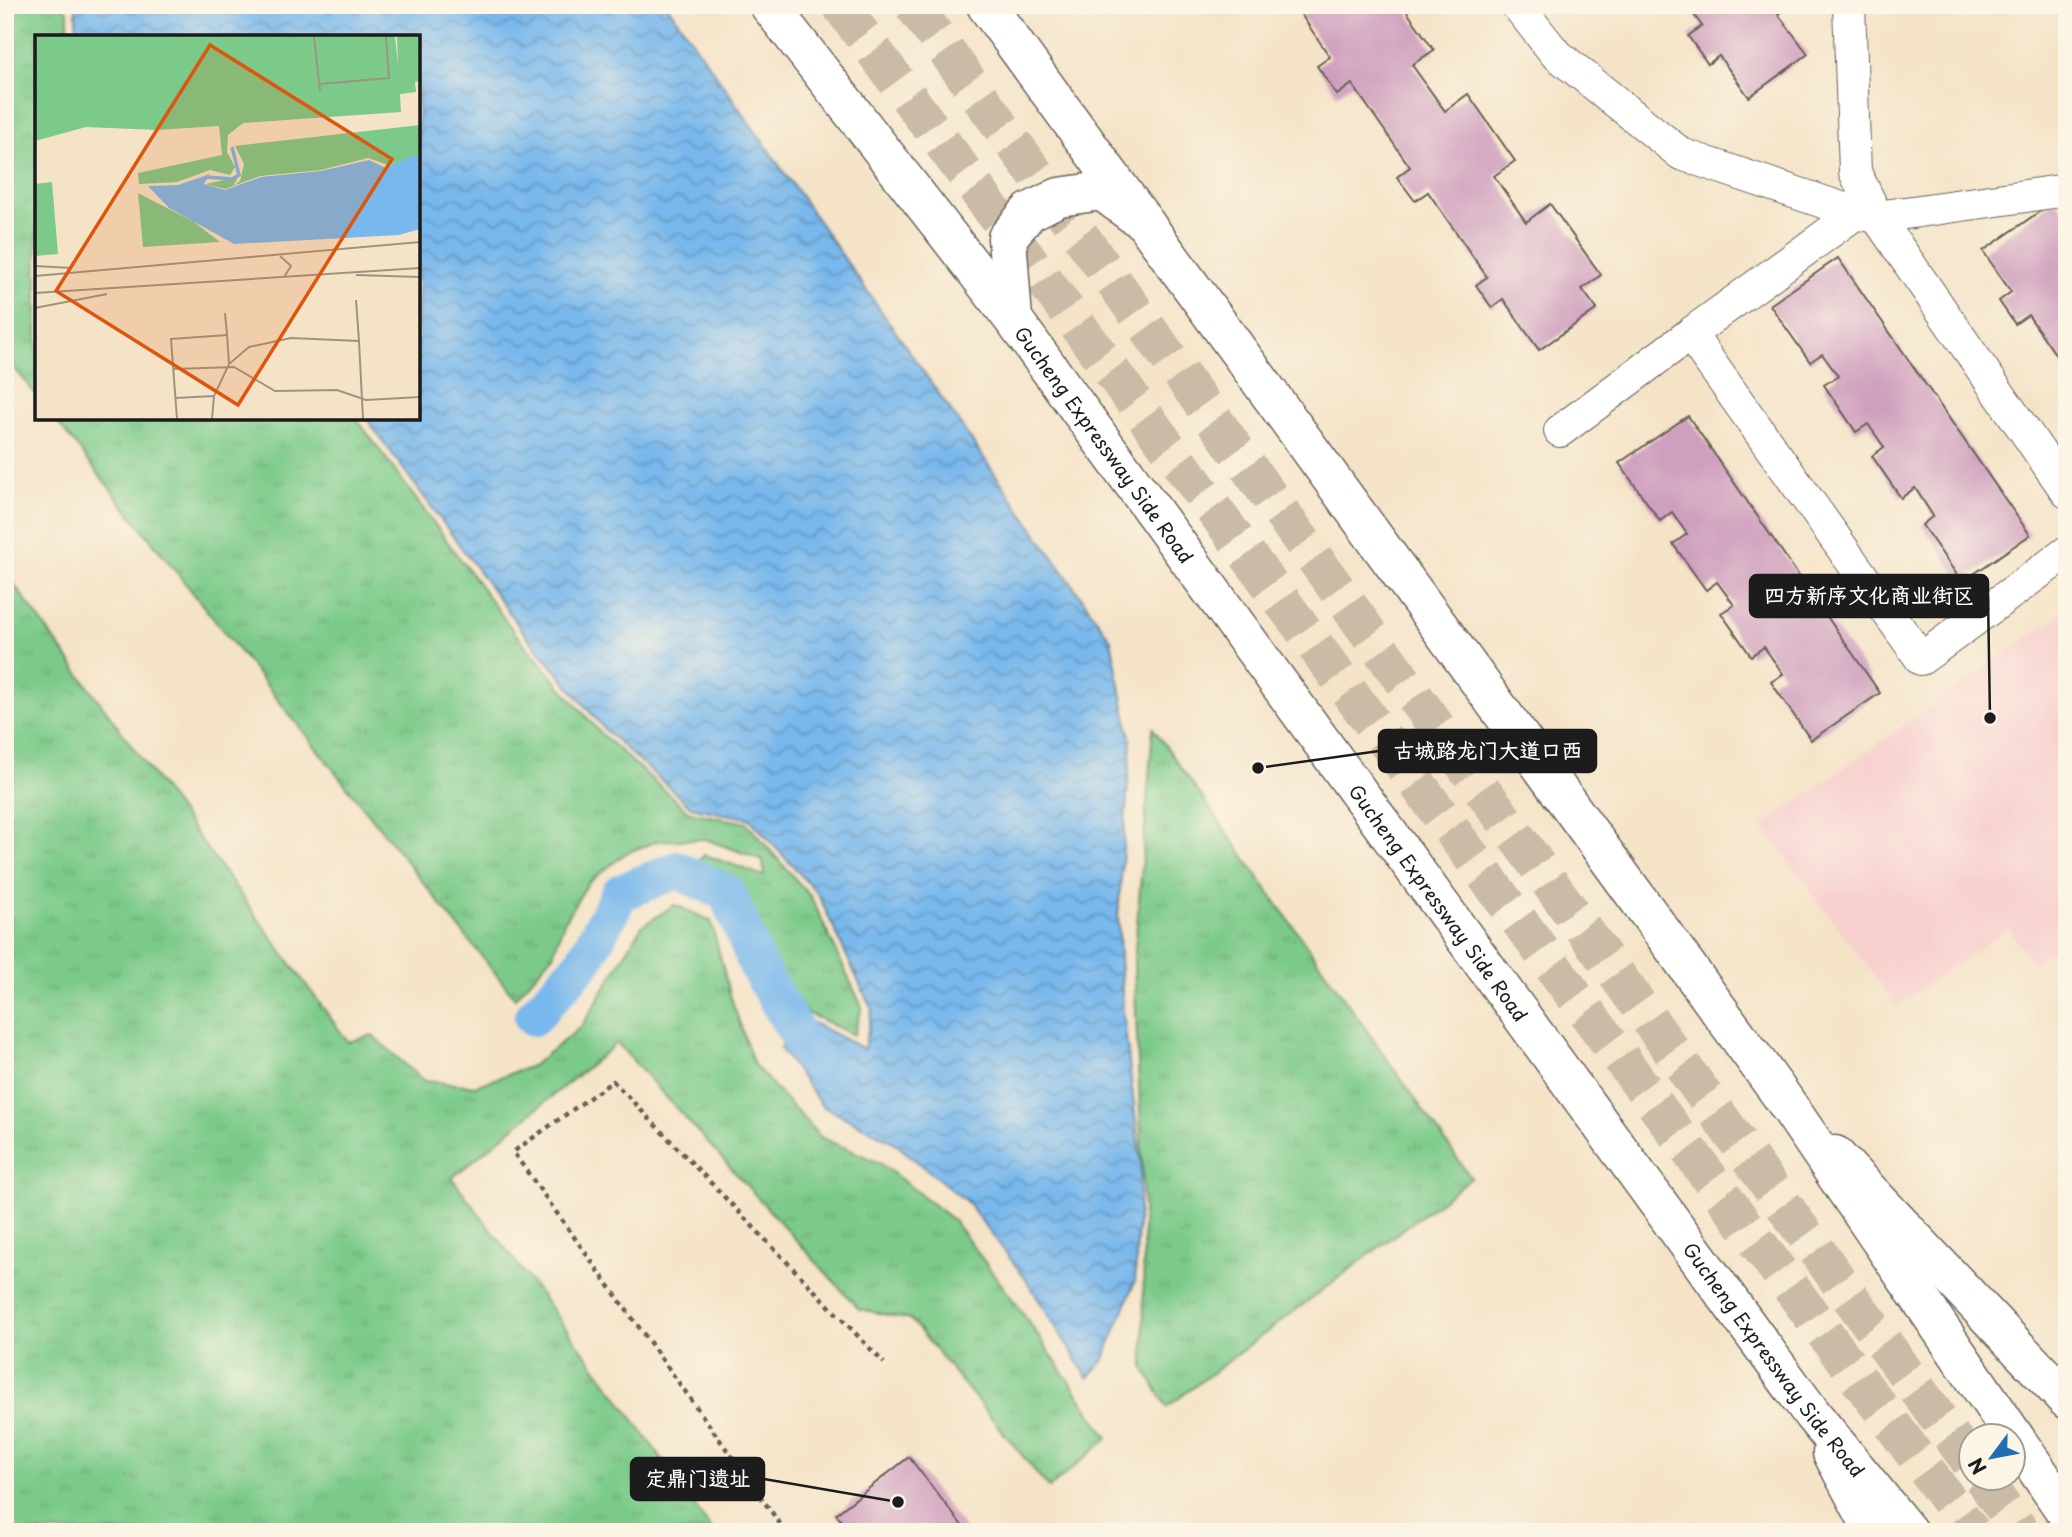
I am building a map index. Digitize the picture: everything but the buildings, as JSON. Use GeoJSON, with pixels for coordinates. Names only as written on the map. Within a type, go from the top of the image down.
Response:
{"type":"FeatureCollection","features":[{"type":"Feature","properties":{"kind":"main road","name":"Gucheng Expressway Side Road"},"geometry":{"type":"LineString","coordinates":[[769,5],[1013,319],[1812,1414],[1908,1532]]}},
{"type":"Feature","properties":{"kind":"main road"},"geometry":{"type":"LineString","coordinates":[[986,5],[1790,1107],[2067,1514]]}},
{"type":"Feature","properties":{"kind":"main road"},"geometry":{"type":"LineString","coordinates":[[1013,319],[1007,238],[1029,212],[1059,197],[1102,191],[1147,225]]}},
{"type":"Feature","properties":{"kind":"main road"},"geometry":{"type":"LineString","coordinates":[[1790,1107],[2067,1399]]}},
{"type":"Feature","properties":{"kind":"main road"},"geometry":{"type":"LineString","coordinates":[[1812,1414],[1874,1532]]}},
{"type":"Feature","properties":{"kind":"street"},"geometry":{"type":"LineString","coordinates":[[1517,5],[1555,53],[1681,154],[1866,215],[2067,190]]}},
{"type":"Feature","properties":{"kind":"street"},"geometry":{"type":"LineString","coordinates":[[1849,5],[1855,172],[1866,215],[2067,492]]}},
{"type":"Feature","properties":{"kind":"street"},"geometry":{"type":"LineString","coordinates":[[1560,430],[1690,334],[1866,215]]}},
{"type":"Feature","properties":{"kind":"street"},"geometry":{"type":"LineString","coordinates":[[1690,334],[1921,659],[2067,552]]}},
{"type":"Feature","properties":{"kind":"path"},"geometry":{"type":"LineString","coordinates":[[786,1532],[513,1152],[612,1080],[884,1363]]}},
{"type":"Feature","properties":{"kind":"shaded area"},"geometry":{"type":"Polygon","coordinates":[[[2067,610],[2067,940],[2033,964],[2008,928],[1897,1006],[1762,826],[2067,610]]]}},
{"type":"Feature","properties":{"kind":"green space"},"geometry":{"type":"Polygon","coordinates":[[[5,5],[62,5],[68,12],[68,35],[35,35],[35,394],[5,356],[5,5]]]}},
{"type":"Feature","properties":{"kind":"green space"},"geometry":{"type":"Polygon","coordinates":[[[56,420],[357,420],[515,633],[601,734],[689,812],[746,823],[811,897],[862,1007],[854,1035],[807,1013],[769,962],[739,891],[690,867],[705,855],[764,876],[763,860],[705,839],[657,841],[626,853],[588,883],[564,922],[553,955],[515,998],[56,420]]]}},
{"type":"Feature","properties":{"kind":"green space"},"geometry":{"type":"Polygon","coordinates":[[[5,572],[348,1042],[372,1035],[424,1081],[475,1086],[532,1066],[582,1026],[642,926],[675,905],[711,921],[730,995],[754,1065],[820,1137],[880,1163],[953,1220],[1017,1305],[1108,1438],[1049,1488],[911,1320],[859,1309],[617,1043],[452,1178],[615,1393],[713,1532],[5,1532],[5,572]]]}},
{"type":"Feature","properties":{"kind":"green space"},"geometry":{"type":"Polygon","coordinates":[[[1153,728],[1471,1178],[1167,1407],[1144,1368],[1143,1186],[1134,962],[1153,728]]]}},
{"type":"Feature","properties":{"kind":"water"},"geometry":{"type":"Polygon","coordinates":[[[76,5],[667,5],[1111,640],[1131,742],[1118,918],[1123,1011],[1141,1165],[1135,1281],[1103,1361],[1088,1378],[1025,1278],[967,1202],[892,1141],[822,1106],[780,1048],[811,1022],[864,1049],[872,1010],[818,894],[750,819],[691,807],[606,731],[521,629],[367,420],[420,420],[420,35],[76,35],[76,5]]]}},
{"type":"Feature","properties":{"kind":"waterway"},"geometry":{"type":"LineString","coordinates":[[533,1017],[584,961],[620,893],[677,870],[727,893],[758,967],[811,1057],[830,1071]]}},
{"type":"Feature","properties":{"kind":"tunnel"},"geometry":{"type":"LineString","coordinates":[[840,5],[1972,1532]]}},
{"type":"Feature","properties":{"kind":"tunnel"},"geometry":{"type":"LineString","coordinates":[[913,5],[1956,1443]]}},
{"type":"Feature","properties":{"kind":"tunnel"},"geometry":{"type":"LineString","coordinates":[[1992,1492],[2021,1532]]}},
{"type":"Feature","properties":{"kind":"place","name":"四方新序文化商业街区"},"geometry":{"type":"Point","coordinates":[1990,718]}},
{"type":"Feature","properties":{"kind":"place","name":"古城路龙门大道口西"},"geometry":{"type":"Point","coordinates":[1258,768]}},
{"type":"Feature","properties":{"kind":"place","name":"定鼎门遗址"},"geometry":{"type":"Point","coordinates":[898,1502]}}]}
